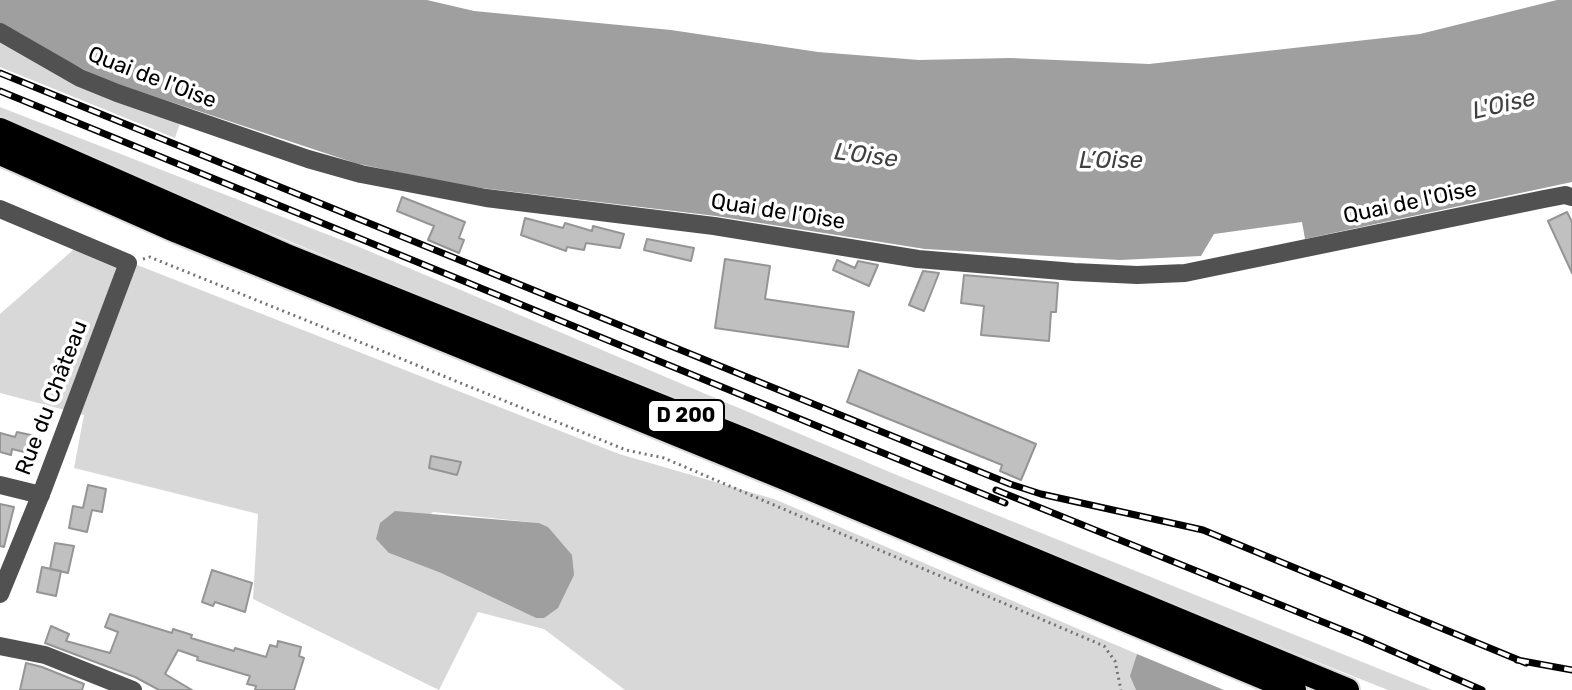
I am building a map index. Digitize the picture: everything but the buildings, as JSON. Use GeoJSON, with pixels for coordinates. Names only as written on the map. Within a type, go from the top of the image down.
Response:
{"type":"FeatureCollection","features":[{"type":"Feature","properties":{"kind":"highway","name":"D 200"},"geometry":{"type":"LineString","coordinates":[[0,130],[289,257],[747,441],[1347,690]]}},
{"type":"Feature","properties":{"kind":"highway","name":"D 200"},"geometry":{"type":"LineString","coordinates":[[0,153],[177,231],[807,487],[1294,690]]}},
{"type":"Feature","properties":{"kind":"street","name":"Quai de l'Oise"},"geometry":{"type":"LineString","coordinates":[[0,32],[80,78],[117,93],[308,159],[361,174],[457,194],[728,228],[918,259],[1089,273],[1185,273],[1544,199],[1565,195],[1572,197]]}},
{"type":"Feature","properties":{"kind":"street"},"geometry":{"type":"LineString","coordinates":[[0,209],[128,263]]}},
{"type":"Feature","properties":{"kind":"street","name":"Rue du Château"},"geometry":{"type":"LineString","coordinates":[[0,594],[41,495],[128,263]]}},
{"type":"Feature","properties":{"kind":"street"},"geometry":{"type":"LineString","coordinates":[[0,485],[41,495]]}},
{"type":"Feature","properties":{"kind":"street"},"geometry":{"type":"LineString","coordinates":[[0,646],[45,655],[133,690]]}},
{"type":"Feature","properties":{"kind":"path"},"geometry":{"type":"LineString","coordinates":[[128,263],[150,257],[626,450],[664,458],[1104,646],[1115,661],[1121,690]]}},
{"type":"Feature","properties":{"kind":"shaded area"},"geometry":{"type":"Polygon","coordinates":[[[0,23],[185,108],[175,138],[0,67],[0,23]]]}},
{"type":"Feature","properties":{"kind":"shaded area"},"geometry":{"type":"Polygon","coordinates":[[[0,107],[357,246],[892,473],[1432,690],[1388,690],[884,490],[38,136],[0,118],[0,107]]]}},
{"type":"Feature","properties":{"kind":"shaded area"},"geometry":{"type":"Polygon","coordinates":[[[81,243],[619,454],[774,499],[1137,654],[1131,676],[1136,690],[625,690],[544,629],[478,612],[439,690],[253,599],[258,514],[74,468],[84,415],[0,393],[0,314],[81,243]],[[433,512],[389,553],[441,573],[536,618],[544,618],[548,527],[539,523],[433,512]]]}},
{"type":"Feature","properties":{"kind":"water","name":"L’Oise"},"geometry":{"type":"Polygon","coordinates":[[[0,0],[427,0],[474,11],[671,30],[818,52],[919,60],[1010,58],[1149,64],[1420,34],[1557,0],[1572,0],[1572,182],[1305,239],[1302,222],[1214,234],[1201,256],[1120,260],[925,249],[716,216],[456,185],[355,163],[108,81],[58,57],[0,23],[0,0]]]}},
{"type":"Feature","properties":{"kind":"water"},"geometry":{"type":"Polygon","coordinates":[[[395,511],[539,523],[548,527],[572,555],[574,575],[558,608],[544,618],[536,618],[441,573],[389,553],[376,539],[380,523],[395,511]]]}},
{"type":"Feature","properties":{"kind":"water"},"geometry":{"type":"Polygon","coordinates":[[[1137,654],[1224,690],[1136,690],[1130,676],[1137,654]]]}},
{"type":"Feature","properties":{"kind":"railway"},"geometry":{"type":"LineString","coordinates":[[0,73],[1010,484],[1041,494],[1203,530],[1526,663]]}},
{"type":"Feature","properties":{"kind":"railway"},"geometry":{"type":"LineString","coordinates":[[0,91],[1005,503]]}},
{"type":"Feature","properties":{"kind":"railway"},"geometry":{"type":"LineString","coordinates":[[996,490],[1360,637],[1482,690]]}},
{"type":"Feature","properties":{"kind":"railway"},"geometry":{"type":"LineString","coordinates":[[1517,660],[1572,670]]}},
{"type":"Feature","properties":{"kind":"water label","name":"L'Oise"},"geometry":{"type":"Point","coordinates":[1504,105]}},
{"type":"Feature","properties":{"kind":"water label","name":"L'Oise"},"geometry":{"type":"Point","coordinates":[866,156]}}]}
